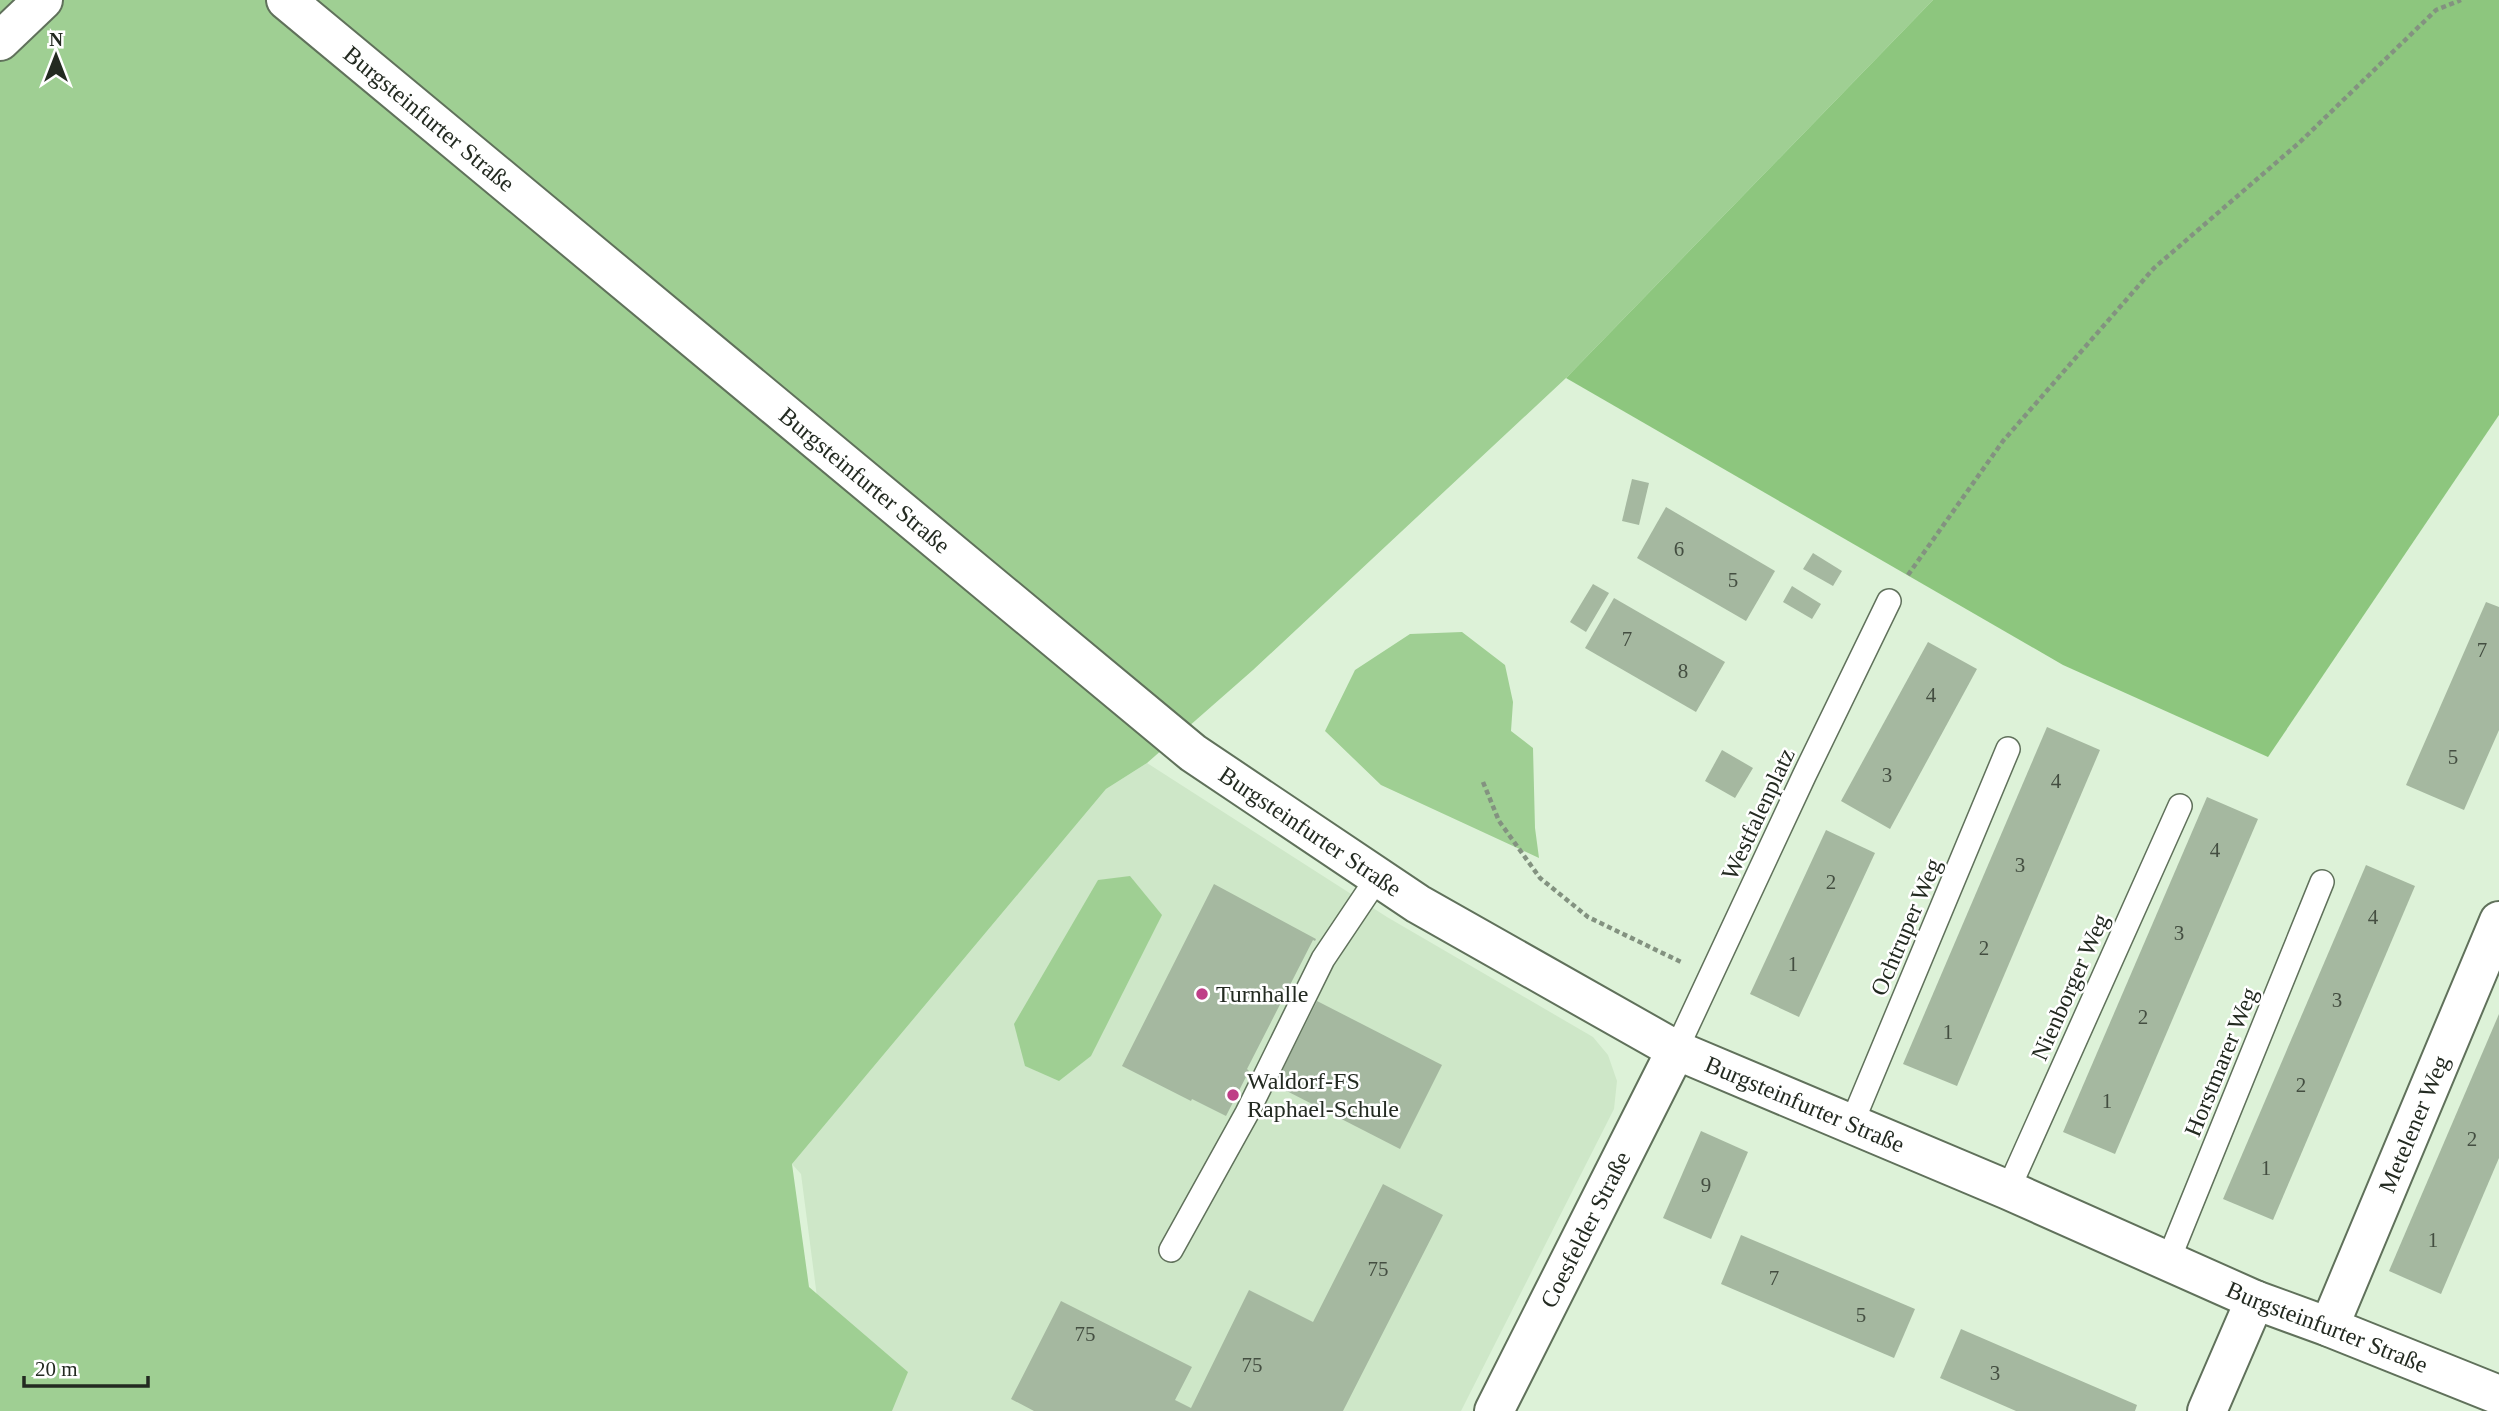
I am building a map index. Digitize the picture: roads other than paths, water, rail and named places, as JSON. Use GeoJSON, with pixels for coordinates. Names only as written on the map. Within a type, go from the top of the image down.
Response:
{"type":"FeatureCollection","features":[{"type":"Feature","properties":{"kind":"street"},"geometry":{"type":"LineString","coordinates":[[0,41],[43,0]]}},
{"type":"Feature","properties":{"kind":"street","name":"Burgsteinfurter Straße"},"geometry":{"type":"LineString","coordinates":[[286,0],[1193,753],[1418,904],[1676,1050],[2008,1190],[2255,1300],[2499,1395]]}},
{"type":"Feature","properties":{"kind":"street","name":"Metelener Weg"},"geometry":{"type":"LineString","coordinates":[[2329,1327],[2499,921]]}},
{"type":"Feature","properties":{"kind":"street","name":"Coesfelder Straße"},"geometry":{"type":"LineString","coordinates":[[1494,1411],[1676,1050]]}},
{"type":"Feature","properties":{"kind":"street"},"geometry":{"type":"LineString","coordinates":[[2207,1411],[2255,1300]]}},
{"type":"Feature","properties":{"kind":"lane","name":"Westfalenplatz"},"geometry":{"type":"LineString","coordinates":[[1676,1050],[1889,601]]}},
{"type":"Feature","properties":{"kind":"lane","name":"Ochtruper Weg"},"geometry":{"type":"LineString","coordinates":[[1851,1125],[2008,749]]}},
{"type":"Feature","properties":{"kind":"lane","name":"Nienborger Weg"},"geometry":{"type":"LineString","coordinates":[[2008,1190],[2180,806]]}},
{"type":"Feature","properties":{"kind":"lane"},"geometry":{"type":"LineString","coordinates":[[1171,1250],[1247,1113],[1322,959],[1378,877]]}},
{"type":"Feature","properties":{"kind":"lane","name":"Horstmarer Weg"},"geometry":{"type":"LineString","coordinates":[[2168,1261],[2322,882]]}},
{"type":"Feature","properties":{"kind":"place","name":"Turnhalle"},"geometry":{"type":"Point","coordinates":[1202,994]}},
{"type":"Feature","properties":{"kind":"place","name":"Waldorf-FS Raphael-Schule"},"geometry":{"type":"Point","coordinates":[1233,1095]}}]}
